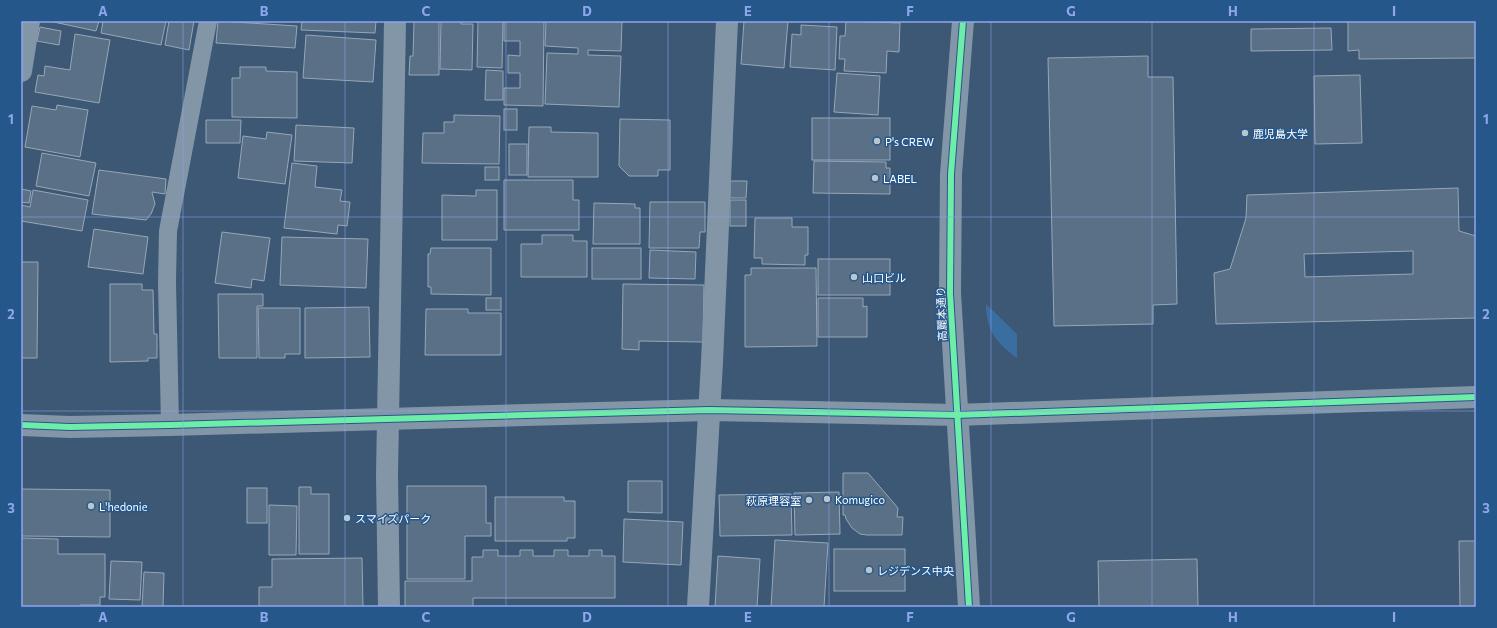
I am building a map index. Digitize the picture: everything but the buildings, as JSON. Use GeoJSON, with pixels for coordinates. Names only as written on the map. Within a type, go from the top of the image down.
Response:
{"type":"FeatureCollection","features":[{"type":"Feature","properties":{"kind":"street"},"geometry":{"type":"LineString","coordinates":[[21,71],[29,21]]}},
{"type":"Feature","properties":{"kind":"street"},"geometry":{"type":"LineString","coordinates":[[389,607],[387,474],[395,21]]}},
{"type":"Feature","properties":{"kind":"street"},"geometry":{"type":"LineString","coordinates":[[698,607],[709,410],[727,21]]}},
{"type":"Feature","properties":{"kind":"street","name":"高麗本通り"},"geometry":{"type":"LineString","coordinates":[[963,21],[951,174],[950,293],[956,415],[969,607]]}},
{"type":"Feature","properties":{"kind":"street"},"geometry":{"type":"LineString","coordinates":[[21,425],[70,427],[170,425],[709,410],[956,415],[1476,397]]}},
{"type":"Feature","properties":{"kind":"lane"},"geometry":{"type":"LineString","coordinates":[[170,425],[167,282],[168,231],[208,21]]}},
{"type":"Feature","properties":{"kind":"shaded area"},"geometry":{"type":"Polygon","coordinates":[[[986,304],[1017,334],[1017,358],[1003,347],[990,329],[986,313],[986,304]]]}},
{"type":"Feature","properties":{"kind":"cycle path"},"geometry":{"type":"LineString","coordinates":[[963,21],[951,174],[950,293],[969,607]]}},
{"type":"Feature","properties":{"kind":"cycle path"},"geometry":{"type":"LineString","coordinates":[[21,425],[70,427],[170,425],[709,410],[956,415],[1476,397]]}},
{"type":"Feature","properties":{"kind":"place","name":"鹿児島大学"},"geometry":{"type":"Point","coordinates":[1245,133]}},
{"type":"Feature","properties":{"kind":"place","name":"P's CREW"},"geometry":{"type":"Point","coordinates":[877,141]}},
{"type":"Feature","properties":{"kind":"place","name":"LABEL"},"geometry":{"type":"Point","coordinates":[875,178]}},
{"type":"Feature","properties":{"kind":"place","name":"山口ビル"},"geometry":{"type":"Point","coordinates":[854,277]}},
{"type":"Feature","properties":{"kind":"place","name":"Komugico"},"geometry":{"type":"Point","coordinates":[827,499]}},
{"type":"Feature","properties":{"kind":"place","name":"萩原理容室"},"geometry":{"type":"Point","coordinates":[809,500]}},
{"type":"Feature","properties":{"kind":"place","name":"L'hedonie"},"geometry":{"type":"Point","coordinates":[91,506]}},
{"type":"Feature","properties":{"kind":"place","name":"スマイズパーク"},"geometry":{"type":"Point","coordinates":[347,518]}},
{"type":"Feature","properties":{"kind":"place","name":"レジデンス中央"},"geometry":{"type":"Point","coordinates":[869,570]}}]}
